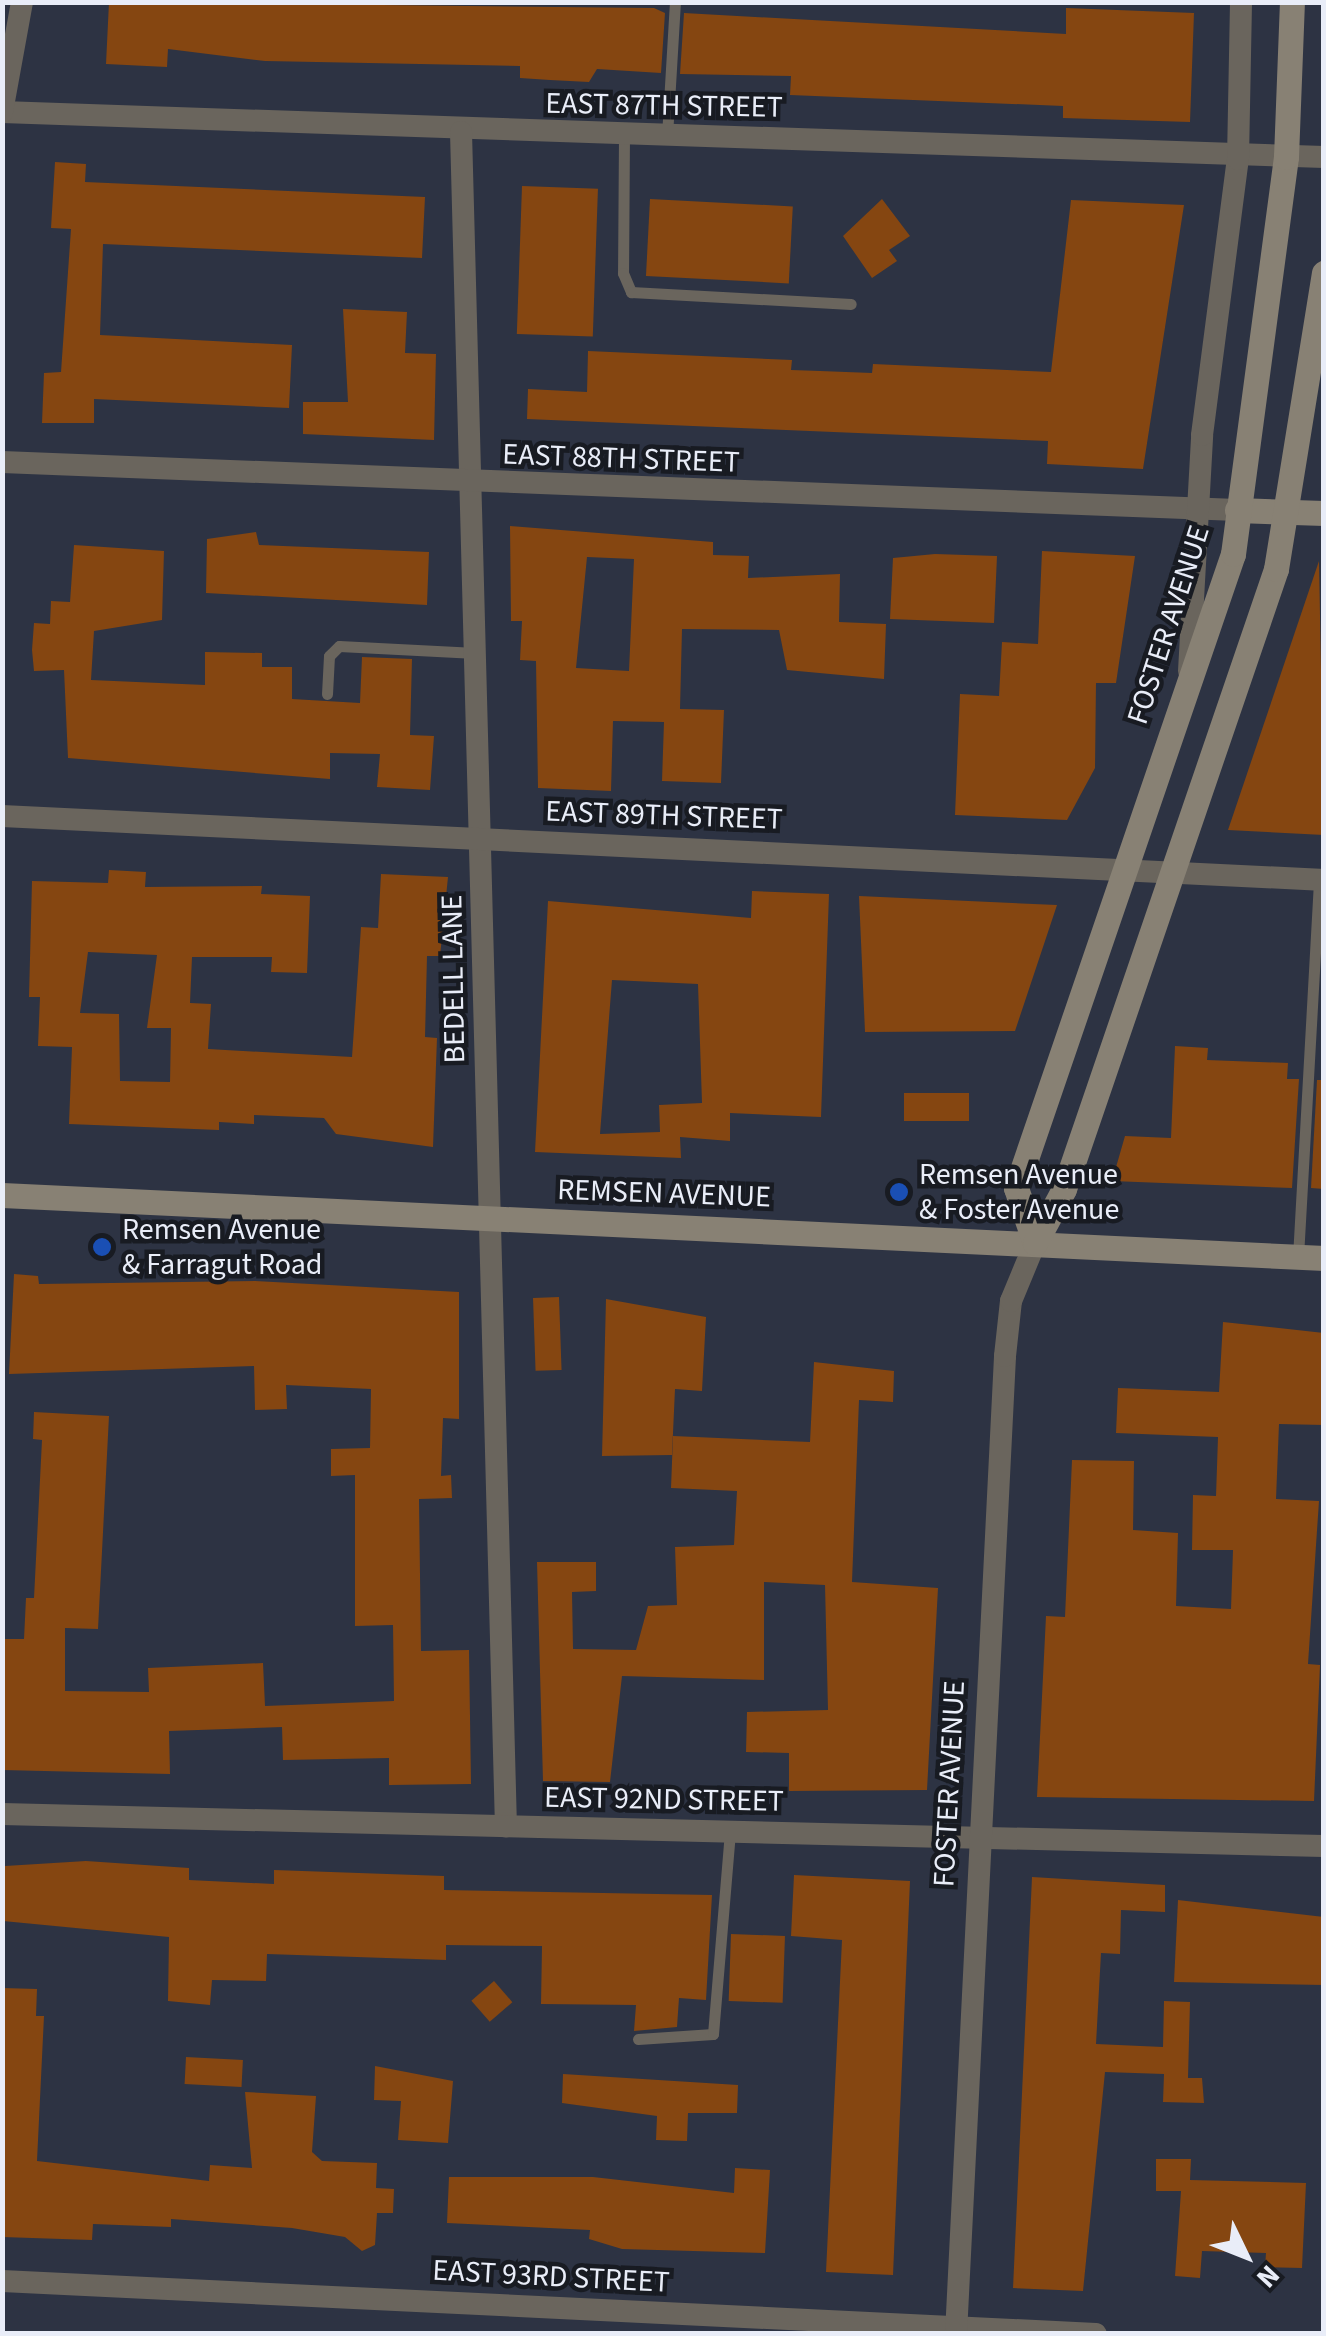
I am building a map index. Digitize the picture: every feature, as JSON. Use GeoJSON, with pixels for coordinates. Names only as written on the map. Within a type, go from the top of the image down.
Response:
{"type":"FeatureCollection","features":[{"type":"Feature","properties":{"kind":"main road","name":"FOSTER AVENUE"},"geometry":{"type":"LineString","coordinates":[[1035,1243],[1016,1188],[1232,554],[1286,157],[1292,2]]}},
{"type":"Feature","properties":{"kind":"main road","name":"FOSTER AVENUE"},"geometry":{"type":"LineString","coordinates":[[1035,1243],[1064,1189],[1176,871],[1287,511],[1324,272]]}},
{"type":"Feature","properties":{"kind":"main road"},"geometry":{"type":"LineString","coordinates":[[1237,510],[1324,513]]}},
{"type":"Feature","properties":{"kind":"main road","name":"REMSEN AVENUE"},"geometry":{"type":"LineString","coordinates":[[2,1195],[1311,1258]]}},
{"type":"Feature","properties":{"kind":"street"},"geometry":{"type":"LineString","coordinates":[[2,112],[5,67],[22,2]]}},
{"type":"Feature","properties":{"kind":"street"},"geometry":{"type":"LineString","coordinates":[[1189,679],[1195,509],[1238,158],[1241,2]]}},
{"type":"Feature","properties":{"kind":"street","name":"EAST 87TH STREET"},"geometry":{"type":"LineString","coordinates":[[2,112],[461,132],[624,134],[1238,158],[1324,157]]}},
{"type":"Feature","properties":{"kind":"street","name":"BEDELL LANE"},"geometry":{"type":"LineString","coordinates":[[461,132],[506,1826]]}},
{"type":"Feature","properties":{"kind":"street","name":"EAST 88TH STREET"},"geometry":{"type":"LineString","coordinates":[[2,462],[472,484],[1237,510]]}},
{"type":"Feature","properties":{"kind":"street","name":"EAST 89TH STREET"},"geometry":{"type":"LineString","coordinates":[[2,816],[1124,865],[1321,880]]}},
{"type":"Feature","properties":{"kind":"street","name":"FOSTER AVENUE"},"geometry":{"type":"LineString","coordinates":[[956,2330],[1010,1301],[1035,1243]]}},
{"type":"Feature","properties":{"kind":"street","name":"EAST 92ND STREET"},"geometry":{"type":"LineString","coordinates":[[2,1814],[1324,1846]]}},
{"type":"Feature","properties":{"kind":"street","name":"EAST 93RD STREET"},"geometry":{"type":"LineString","coordinates":[[2,2281],[1096,2334]]}},
{"type":"Feature","properties":{"kind":"lane"},"geometry":{"type":"LineString","coordinates":[[667,136],[675,2]]}},
{"type":"Feature","properties":{"kind":"lane"},"geometry":{"type":"LineString","coordinates":[[624,134],[623,274],[632,292],[851,304]]}},
{"type":"Feature","properties":{"kind":"lane"},"geometry":{"type":"LineString","coordinates":[[327,694],[329,656],[339,646],[476,653]]}},
{"type":"Feature","properties":{"kind":"lane"},"geometry":{"type":"LineString","coordinates":[[1311,1258],[1321,880]]}},
{"type":"Feature","properties":{"kind":"lane"},"geometry":{"type":"LineString","coordinates":[[638,2040],[713,2034],[730,1832]]}},
{"type":"Feature","properties":{"kind":"building"},"geometry":{"type":"Polygon","coordinates":[[[109,2],[654,8],[665,13],[661,73],[597,69],[589,82],[520,78],[520,66],[265,61],[168,49],[167,67],[106,64],[109,2]]]}},
{"type":"Feature","properties":{"kind":"building"},"geometry":{"type":"Polygon","coordinates":[[[1066,8],[1194,13],[1190,122],[1063,118],[1063,106],[790,95],[791,76],[680,74],[684,13],[1066,34],[1066,8]]]}},
{"type":"Feature","properties":{"kind":"building"},"geometry":{"type":"Polygon","coordinates":[[[55,162],[86,164],[85,182],[425,197],[422,258],[103,244],[100,335],[292,345],[289,408],[94,399],[94,423],[42,423],[44,373],[61,372],[71,229],[51,228],[55,162]]]}},
{"type":"Feature","properties":{"kind":"building"},"geometry":{"type":"Polygon","coordinates":[[[522,186],[598,189],[593,337],[517,334],[522,186]]]}},
{"type":"Feature","properties":{"kind":"building"},"geometry":{"type":"Polygon","coordinates":[[[650,199],[793,206],[789,283],[646,276],[650,199]]]}},
{"type":"Feature","properties":{"kind":"building"},"geometry":{"type":"Polygon","coordinates":[[[882,199],[910,236],[889,250],[897,261],[872,278],[843,236],[882,199]]]}},
{"type":"Feature","properties":{"kind":"building"},"geometry":{"type":"Polygon","coordinates":[[[1071,200],[1184,205],[1143,469],[1047,464],[1048,441],[527,419],[528,389],[587,392],[588,351],[792,360],[791,370],[872,373],[873,364],[1051,372],[1071,200]]]}},
{"type":"Feature","properties":{"kind":"building"},"geometry":{"type":"Polygon","coordinates":[[[343,309],[407,312],[405,353],[436,354],[434,440],[303,434],[303,402],[348,402],[343,309]]]}},
{"type":"Feature","properties":{"kind":"building"},"geometry":{"type":"Polygon","coordinates":[[[510,526],[713,542],[713,555],[749,556],[748,578],[840,574],[839,622],[886,624],[884,679],[787,670],[779,630],[682,629],[680,709],[724,710],[721,783],[662,781],[664,722],[613,721],[611,791],[538,788],[536,661],[520,660],[522,621],[511,621],[510,526]],[[587,557],[576,668],[629,671],[634,559],[587,557]]]}},
{"type":"Feature","properties":{"kind":"building"},"geometry":{"type":"Polygon","coordinates":[[[256,532],[259,545],[429,552],[427,605],[206,593],[207,539],[256,532]]]}},
{"type":"Feature","properties":{"kind":"building"},"geometry":{"type":"Polygon","coordinates":[[[74,545],[164,551],[162,620],[94,631],[91,680],[205,685],[205,652],[262,653],[262,667],[292,667],[292,699],[360,703],[362,657],[412,659],[410,735],[434,736],[430,790],[377,787],[380,754],[330,753],[330,779],[68,758],[64,670],[34,671],[32,650],[34,623],[50,624],[51,601],[70,602],[74,545]]]}},
{"type":"Feature","properties":{"kind":"building"},"geometry":{"type":"Polygon","coordinates":[[[1042,551],[1135,556],[1116,683],[1096,683],[1095,768],[1067,820],[955,815],[960,694],[999,696],[1002,642],[1038,644],[1042,551]]]}},
{"type":"Feature","properties":{"kind":"building"},"geometry":{"type":"Polygon","coordinates":[[[935,554],[997,556],[994,623],[890,619],[893,558],[935,554]]]}},
{"type":"Feature","properties":{"kind":"building"},"geometry":{"type":"Polygon","coordinates":[[[1319,561],[1324,835],[1228,830],[1319,561]]]}},
{"type":"Feature","properties":{"kind":"building"},"geometry":{"type":"Polygon","coordinates":[[[109,870],[146,872],[145,887],[262,886],[261,894],[310,896],[307,973],[271,972],[272,957],[192,957],[190,1003],[211,1004],[208,1049],[352,1057],[361,927],[378,928],[381,874],[448,877],[440,956],[427,956],[425,1037],[437,1038],[433,1147],[336,1134],[324,1118],[254,1115],[254,1124],[219,1122],[219,1130],[69,1124],[72,1047],[38,1046],[40,997],[29,997],[32,881],[108,883],[109,870]],[[88,952],[80,1013],[119,1014],[120,1081],[170,1082],[171,1028],[147,1028],[157,955],[88,952]]]}},
{"type":"Feature","properties":{"kind":"building"},"geometry":{"type":"Polygon","coordinates":[[[752,891],[829,894],[821,1117],[730,1113],[730,1141],[680,1137],[681,1158],[535,1152],[548,901],[751,918],[752,891]],[[612,980],[600,1134],[660,1132],[659,1105],[702,1103],[698,984],[612,980]]]}},
{"type":"Feature","properties":{"kind":"building"},"geometry":{"type":"Polygon","coordinates":[[[859,896],[1057,905],[1015,1031],[865,1032],[859,896]]]}},
{"type":"Feature","properties":{"kind":"building"},"geometry":{"type":"Polygon","coordinates":[[[1175,1046],[1208,1048],[1207,1060],[1288,1063],[1287,1079],[1299,1079],[1292,1188],[1112,1181],[1125,1136],[1171,1138],[1175,1046]]]}},
{"type":"Feature","properties":{"kind":"building"},"geometry":{"type":"Polygon","coordinates":[[[1317,1080],[1324,1080],[1324,1189],[1311,1188],[1317,1080]]]}},
{"type":"Feature","properties":{"kind":"building"},"geometry":{"type":"Polygon","coordinates":[[[904,1093],[969,1093],[969,1121],[904,1121],[904,1093]]]}},
{"type":"Feature","properties":{"kind":"building"},"geometry":{"type":"Polygon","coordinates":[[[14,1274],[38,1276],[39,1284],[255,1281],[459,1292],[459,1419],[443,1418],[441,1476],[451,1475],[452,1498],[419,1499],[421,1651],[469,1650],[471,1784],[389,1785],[389,1758],[283,1760],[282,1727],[169,1731],[170,1774],[2,1770],[2,1639],[24,1639],[26,1598],[34,1598],[42,1440],[33,1439],[34,1412],[109,1416],[98,1629],[65,1628],[65,1691],[149,1692],[148,1668],[263,1663],[265,1706],[394,1701],[393,1625],[355,1626],[355,1475],[331,1476],[331,1449],[370,1448],[371,1389],[286,1385],[287,1409],[255,1410],[254,1366],[9,1374],[14,1274]]]}},
{"type":"Feature","properties":{"kind":"building"},"geometry":{"type":"Polygon","coordinates":[[[559,1297],[562,1370],[536,1371],[533,1298],[559,1297]]]}},
{"type":"Feature","properties":{"kind":"building"},"geometry":{"type":"Polygon","coordinates":[[[606,1299],[706,1317],[702,1391],[675,1389],[672,1455],[602,1456],[606,1299]]]}},
{"type":"Feature","properties":{"kind":"building"},"geometry":{"type":"Polygon","coordinates":[[[1223,1322],[1324,1333],[1324,1425],[1279,1424],[1276,1499],[1319,1501],[1308,1664],[1320,1665],[1314,1801],[1037,1797],[1046,1616],[1065,1617],[1072,1460],[1134,1461],[1133,1530],[1178,1533],[1176,1606],[1231,1609],[1233,1550],[1192,1550],[1193,1495],[1216,1496],[1218,1437],[1116,1433],[1118,1388],[1219,1392],[1223,1322]]]}},
{"type":"Feature","properties":{"kind":"building"},"geometry":{"type":"Polygon","coordinates":[[[814,1362],[894,1371],[893,1402],[859,1400],[852,1582],[938,1588],[927,1790],[789,1791],[789,1753],[746,1752],[747,1712],[828,1710],[825,1585],[764,1582],[764,1680],[622,1676],[610,1782],[543,1781],[537,1562],[596,1562],[596,1591],[572,1592],[573,1649],[636,1650],[648,1606],[677,1605],[675,1547],[734,1545],[737,1491],[671,1488],[673,1436],[810,1442],[814,1362]]]}},
{"type":"Feature","properties":{"kind":"building"},"geometry":{"type":"Polygon","coordinates":[[[86,1861],[189,1868],[189,1880],[274,1884],[274,1870],[444,1876],[444,1890],[712,1895],[706,2000],[679,1998],[677,2027],[634,2031],[636,2005],[541,2004],[542,1946],[446,1945],[446,1960],[267,1954],[266,1981],[212,1980],[210,2005],[168,2001],[169,1937],[3,1921],[5,1866],[86,1861]]]}},
{"type":"Feature","properties":{"kind":"building"},"geometry":{"type":"Polygon","coordinates":[[[794,1875],[910,1881],[893,2275],[826,2272],[842,1940],[791,1936],[794,1875]]]}},
{"type":"Feature","properties":{"kind":"building"},"geometry":{"type":"Polygon","coordinates":[[[1032,1877],[1165,1885],[1165,1912],[1121,1910],[1120,1954],[1101,1953],[1096,2044],[1163,2047],[1164,2001],[1190,2002],[1188,2078],[1202,2078],[1204,2103],[1163,2102],[1164,2074],[1105,2072],[1083,2291],[1013,2288],[1032,1877]]]}},
{"type":"Feature","properties":{"kind":"building"},"geometry":{"type":"Polygon","coordinates":[[[1178,1900],[1324,1917],[1324,1985],[1174,1982],[1178,1900]]]}},
{"type":"Feature","properties":{"kind":"building"},"geometry":{"type":"Polygon","coordinates":[[[731,1934],[785,1936],[783,2003],[729,2001],[731,1934]]]}},
{"type":"Feature","properties":{"kind":"building"},"geometry":{"type":"Polygon","coordinates":[[[494,1981],[512,2002],[490,2022],[471,2001],[494,1981]]]}},
{"type":"Feature","properties":{"kind":"building"},"geometry":{"type":"Polygon","coordinates":[[[2,1988],[37,1989],[36,2016],[44,2016],[37,2161],[209,2181],[210,2165],[252,2168],[245,2092],[316,2096],[312,2152],[322,2161],[377,2163],[376,2188],[394,2189],[393,2213],[377,2213],[375,2245],[362,2251],[345,2237],[292,2228],[171,2219],[171,2227],[93,2224],[92,2240],[2,2237],[2,1988]]]}},
{"type":"Feature","properties":{"kind":"building"},"geometry":{"type":"Polygon","coordinates":[[[186,2057],[243,2060],[242,2087],[185,2084],[186,2057]]]}},
{"type":"Feature","properties":{"kind":"building"},"geometry":{"type":"Polygon","coordinates":[[[375,2066],[453,2081],[448,2143],[398,2140],[401,2101],[374,2100],[375,2066]]]}},
{"type":"Feature","properties":{"kind":"building"},"geometry":{"type":"Polygon","coordinates":[[[563,2074],[738,2085],[737,2113],[688,2113],[687,2141],[656,2140],[657,2116],[562,2103],[563,2074]]]}},
{"type":"Feature","properties":{"kind":"building"},"geometry":{"type":"Polygon","coordinates":[[[1156,2159],[1191,2159],[1190,2180],[1306,2183],[1302,2268],[1265,2267],[1266,2253],[1202,2251],[1200,2278],[1175,2276],[1181,2191],[1156,2191],[1156,2159]]]}},
{"type":"Feature","properties":{"kind":"building"},"geometry":{"type":"Polygon","coordinates":[[[735,2168],[770,2170],[765,2253],[622,2249],[589,2239],[590,2230],[447,2223],[449,2177],[593,2177],[734,2193],[735,2168]]]}},
{"type":"Feature","properties":{"kind":"place","name":"Remsen Avenue & Foster Avenue"},"geometry":{"type":"Point","coordinates":[899,1192]}},
{"type":"Feature","properties":{"kind":"place","name":"Remsen Avenue & Farragut Road"},"geometry":{"type":"Point","coordinates":[102,1247]}}]}
